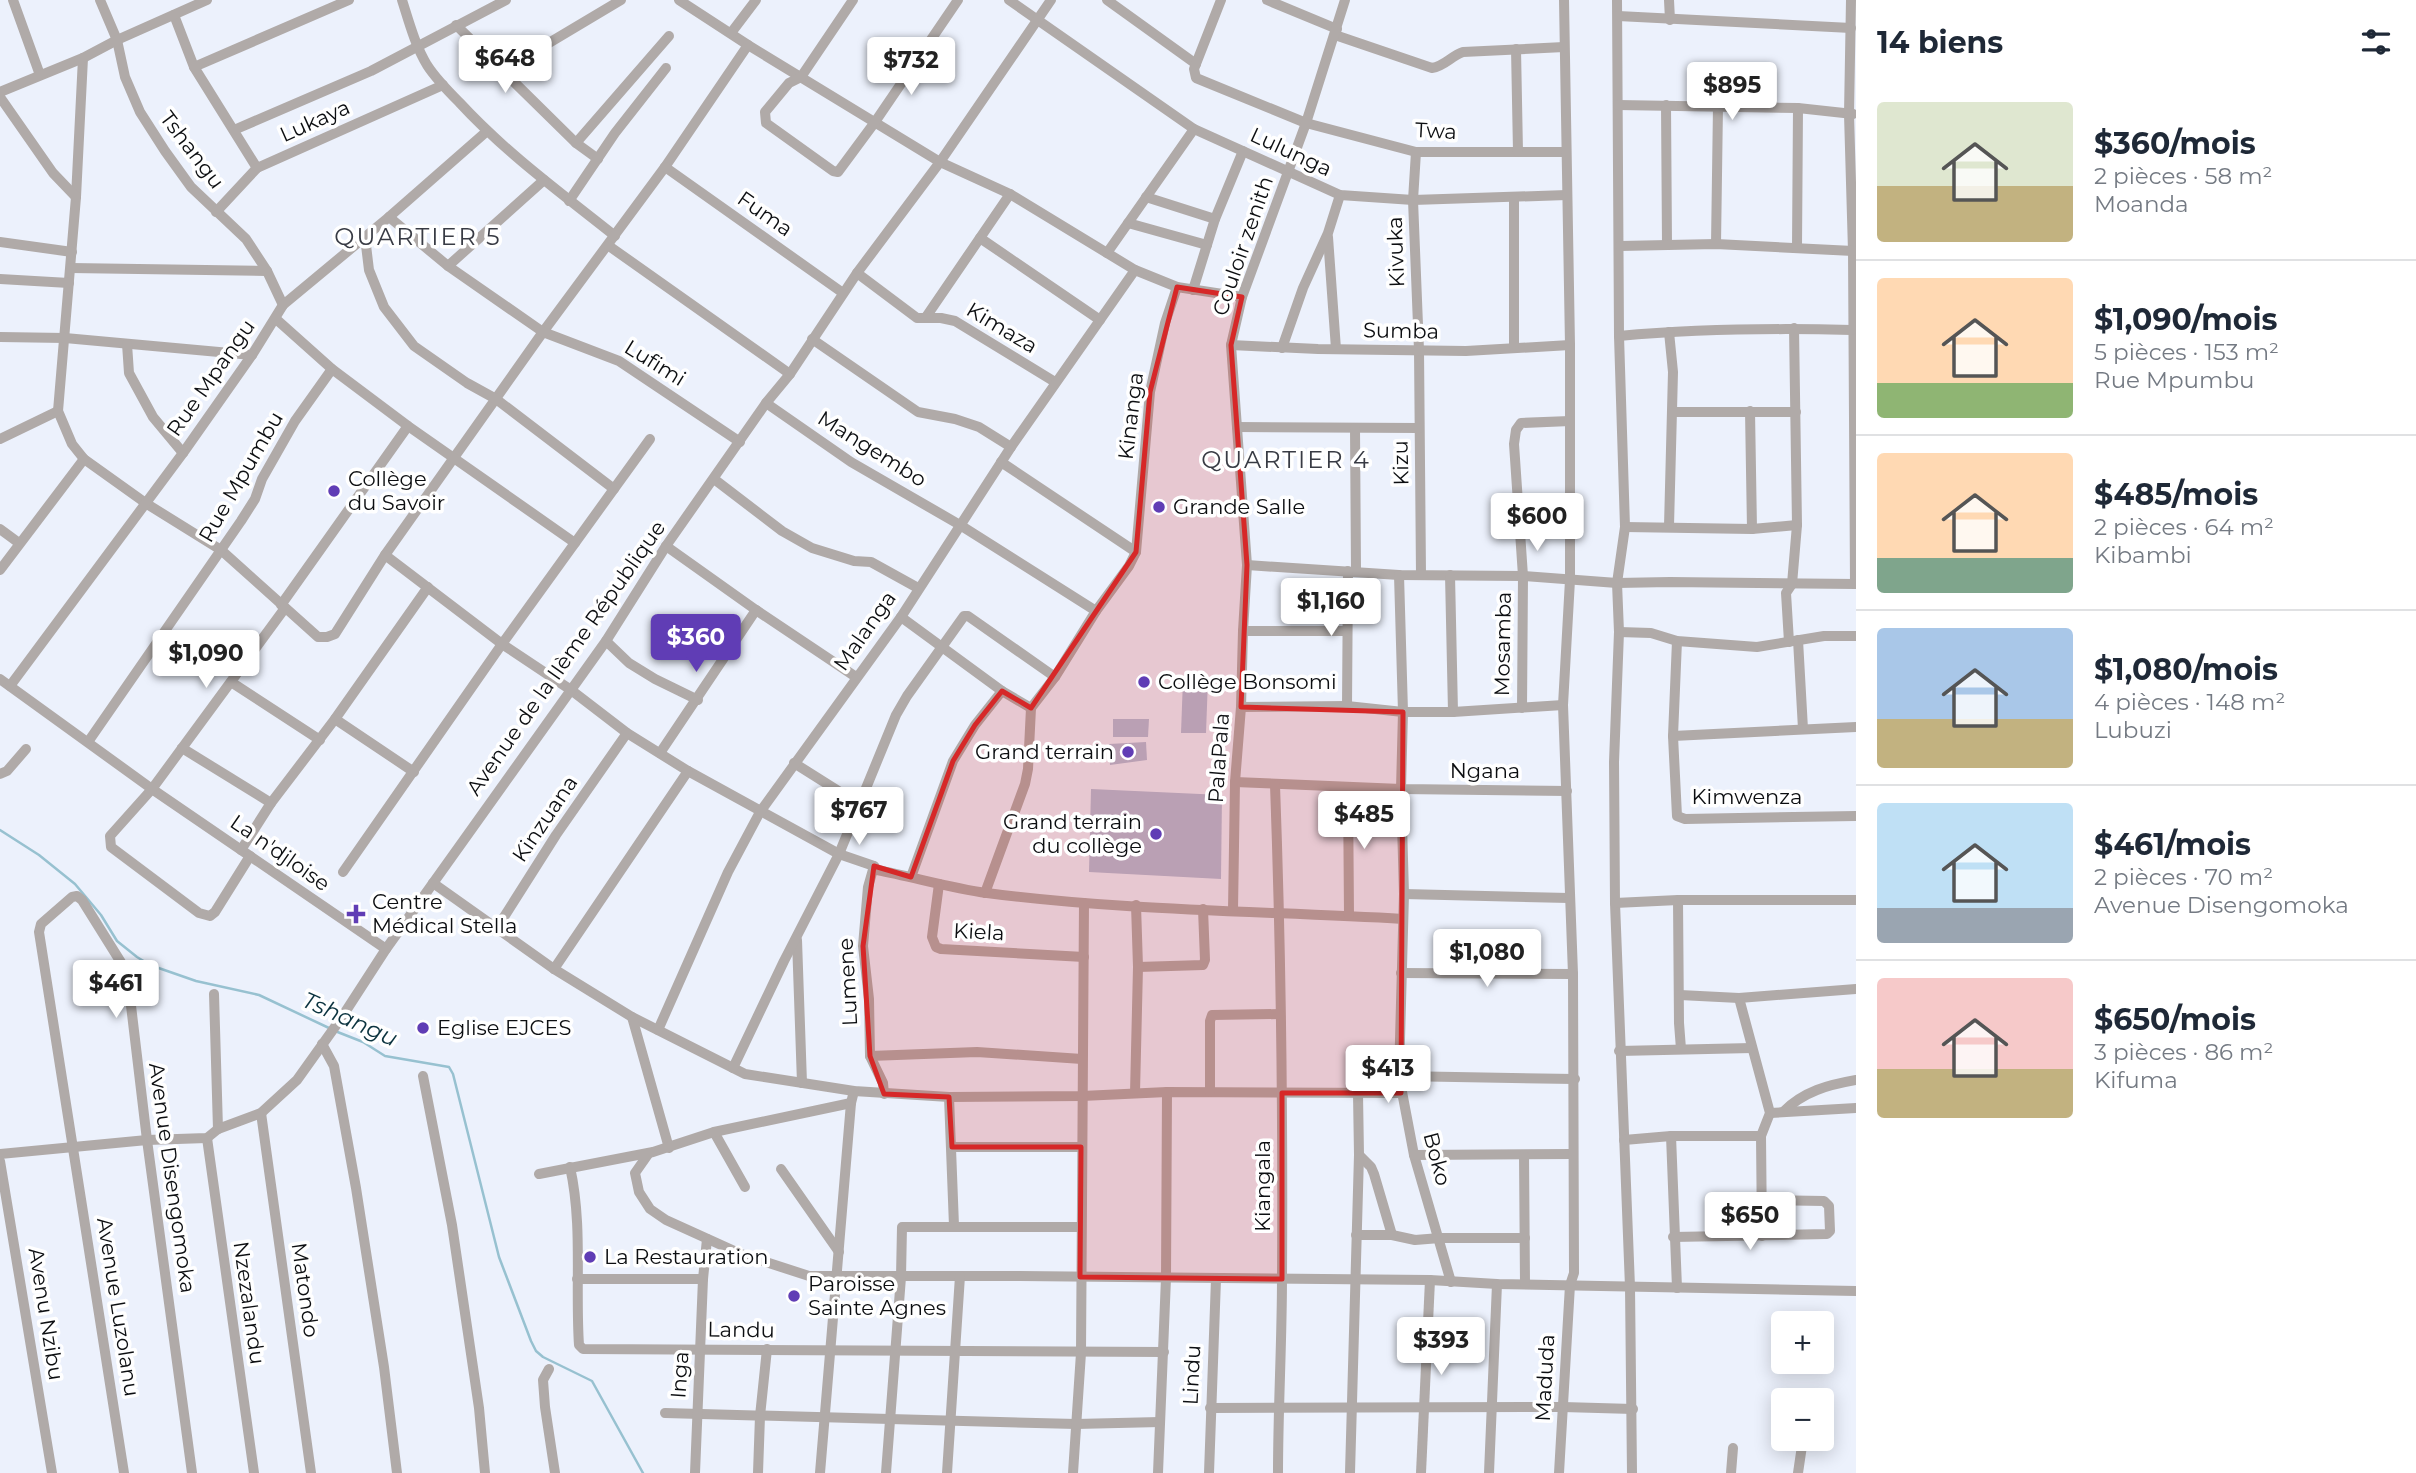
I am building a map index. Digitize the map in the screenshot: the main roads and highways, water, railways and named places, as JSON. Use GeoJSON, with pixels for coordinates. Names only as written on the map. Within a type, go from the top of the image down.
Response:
{"type":"FeatureCollection","features":[{"type":"Feature","properties":{"kind":"waterway","name":"Tshangu"},"geometry":{"type":"LineString","coordinates":[[0,830],[39,855],[75,884],[101,915],[117,941],[150,965],[196,981],[259,995],[329,1028]]}},
{"type":"Feature","properties":{"kind":"waterway","name":"Tshangu"},"geometry":{"type":"LineString","coordinates":[[335,1031],[363,1042],[385,1056],[449,1067],[499,1257],[531,1341],[543,1357],[592,1381],[643,1473]]}},
{"type":"Feature","properties":{"kind":"place","name":"Collège du Savoir"},"geometry":{"type":"Point","coordinates":[334,491]}},
{"type":"Feature","properties":{"kind":"place","name":"Grande Salle"},"geometry":{"type":"Point","coordinates":[1159,507]}},
{"type":"Feature","properties":{"kind":"place","name":"Collège Bonsomi"},"geometry":{"type":"Point","coordinates":[1144,682]}},
{"type":"Feature","properties":{"kind":"place","name":"Grand terrain"},"geometry":{"type":"Point","coordinates":[1128,752]}},
{"type":"Feature","properties":{"kind":"place","name":"Grand terrain du collège"},"geometry":{"type":"Point","coordinates":[1156,834]}},
{"type":"Feature","properties":{"kind":"place","name":"Centre Médical Stella"},"geometry":{"type":"Point","coordinates":[356,914]}},
{"type":"Feature","properties":{"kind":"place","name":"Eglise EJCES"},"geometry":{"type":"Point","coordinates":[423,1028]}},
{"type":"Feature","properties":{"kind":"place","name":"La Restauration"},"geometry":{"type":"Point","coordinates":[590,1257]}},
{"type":"Feature","properties":{"kind":"place","name":"Paroisse Sainte Agnes"},"geometry":{"type":"Point","coordinates":[794,1296]}},
{"type":"Feature","properties":{"kind":"district","name":"QUARTIER 5"},"geometry":{"type":"Point","coordinates":[418,237]}},
{"type":"Feature","properties":{"kind":"district","name":"QUARTIER 4"},"geometry":{"type":"Point","coordinates":[1286,460]}}]}
